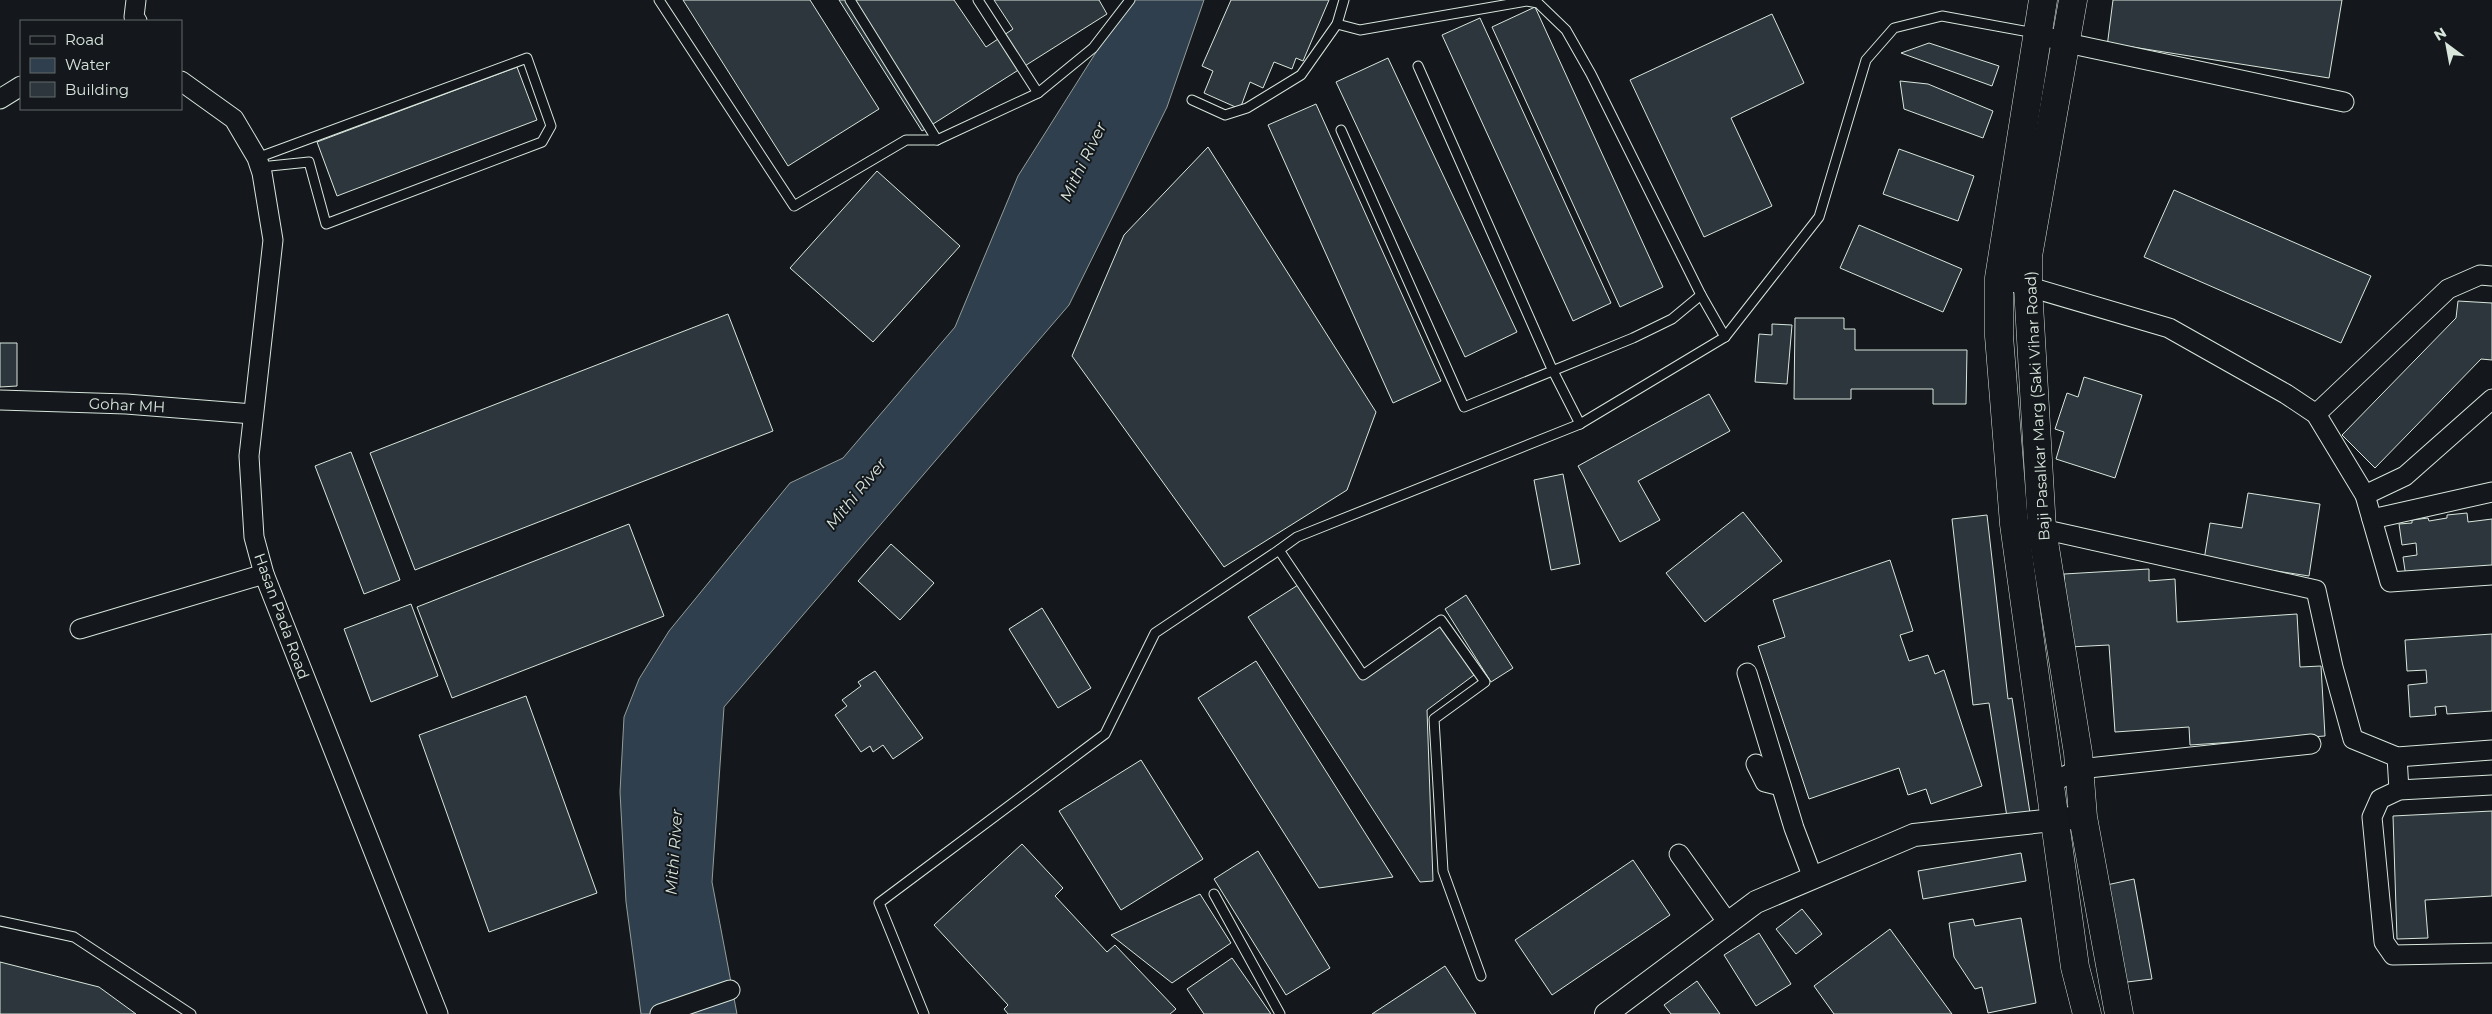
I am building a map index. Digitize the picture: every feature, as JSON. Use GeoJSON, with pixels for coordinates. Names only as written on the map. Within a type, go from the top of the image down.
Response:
{"type":"FeatureCollection","features":[{"type":"Feature","properties":{"kind":"main road"},"geometry":{"type":"LineString","coordinates":[[2043,0],[1998,278],[1999,336],[2014,524],[2075,967],[2087,1014]]}},
{"type":"Feature","properties":{"kind":"main road","name":"Baji Pasalkar Marg (Saki Vihar Road)"},"geometry":{"type":"LineString","coordinates":[[2073,0],[2067,43],[2028,256],[2028,287],[2042,529],[2078,761],[2083,817],[2119,1014]]}},
{"type":"Feature","properties":{"kind":"street"},"geometry":{"type":"LineString","coordinates":[[2038,34],[2067,43],[2344,102]]}},
{"type":"Feature","properties":{"kind":"street","name":"Hasan Pada Road"},"geometry":{"type":"LineString","coordinates":[[182,82],[234,120],[259,162],[273,240],[249,456],[254,537],[264,574],[438,1014]]}},
{"type":"Feature","properties":{"kind":"street"},"geometry":{"type":"LineString","coordinates":[[0,99],[20,87]]}},
{"type":"Feature","properties":{"kind":"street"},"geometry":{"type":"LineString","coordinates":[[2316,414],[2448,289],[2480,274],[2492,276]]}},
{"type":"Feature","properties":{"kind":"street"},"geometry":{"type":"LineString","coordinates":[[1998,278],[2169,328],[2286,394],[2316,414],[2365,495],[2390,582],[2492,576]]}},
{"type":"Feature","properties":{"kind":"street"},"geometry":{"type":"LineString","coordinates":[[2365,495],[2405,476],[2492,399]]}},
{"type":"Feature","properties":{"kind":"street","name":"Gohar MH"},"geometry":{"type":"LineString","coordinates":[[0,400],[126,404],[253,414]]}},
{"type":"Feature","properties":{"kind":"street"},"geometry":{"type":"LineString","coordinates":[[2372,519],[2492,492]]}},
{"type":"Feature","properties":{"kind":"street"},"geometry":{"type":"LineString","coordinates":[[2014,524],[2316,590],[2333,667],[2353,739],[2397,757],[2492,750]]}},
{"type":"Feature","properties":{"kind":"street"},"geometry":{"type":"LineString","coordinates":[[80,629],[264,574]]}},
{"type":"Feature","properties":{"kind":"street"},"geometry":{"type":"LineString","coordinates":[[1747,673],[1794,828],[1813,878]]}},
{"type":"Feature","properties":{"kind":"street"},"geometry":{"type":"LineString","coordinates":[[2051,783],[2078,761],[2311,744]]}},
{"type":"Feature","properties":{"kind":"street"},"geometry":{"type":"LineString","coordinates":[[2397,757],[2399,790]]}},
{"type":"Feature","properties":{"kind":"street"},"geometry":{"type":"LineString","coordinates":[[1756,764],[1765,782],[1782,786]]}},
{"type":"Feature","properties":{"kind":"street"},"geometry":{"type":"LineString","coordinates":[[2492,785],[2399,790],[2380,798],[2372,818],[2384,942],[2392,955],[2492,953]]}},
{"type":"Feature","properties":{"kind":"street"},"geometry":{"type":"LineString","coordinates":[[1606,1014],[1756,902],[1914,835],[2083,817]]}},
{"type":"Feature","properties":{"kind":"street"},"geometry":{"type":"LineString","coordinates":[[1679,854],[1728,923]]}},
{"type":"Feature","properties":{"kind":"street"},"geometry":{"type":"LineString","coordinates":[[660,1014],[730,990]]}},
{"type":"Feature","properties":{"kind":"lane"},"geometry":{"type":"LineString","coordinates":[[659,0],[794,206],[906,140],[938,140],[1038,93],[1093,48],[1130,0]]}},
{"type":"Feature","properties":{"kind":"lane"},"geometry":{"type":"LineString","coordinates":[[850,0],[938,140]]}},
{"type":"Feature","properties":{"kind":"lane"},"geometry":{"type":"LineString","coordinates":[[978,0],[1038,93]]}},
{"type":"Feature","properties":{"kind":"lane"},"geometry":{"type":"LineString","coordinates":[[1192,100],[1225,116],[1247,108],[1302,75],[1337,24],[1344,0]]}},
{"type":"Feature","properties":{"kind":"lane"},"geometry":{"type":"LineString","coordinates":[[1337,24],[1360,30],[1527,1],[1538,3],[1566,30],[1591,74],[1701,295],[1725,337]]}},
{"type":"Feature","properties":{"kind":"lane"},"geometry":{"type":"LineString","coordinates":[[924,1014],[878,903],[1105,734],[1155,633],[1297,537],[1580,424],[1725,337],[1819,217],[1866,60],[1894,28],[1942,16],[2038,34]]}},
{"type":"Feature","properties":{"kind":"lane"},"geometry":{"type":"LineString","coordinates":[[527,58],[551,126],[542,142],[326,224],[309,162],[259,162],[527,58]]}},
{"type":"Feature","properties":{"kind":"lane"},"geometry":{"type":"LineString","coordinates":[[1418,66],[1552,369],[1580,424]]}},
{"type":"Feature","properties":{"kind":"lane"},"geometry":{"type":"LineString","coordinates":[[1341,130],[1464,407],[1552,369],[1590,357],[1633,338],[1672,318],[1701,295]]}},
{"type":"Feature","properties":{"kind":"lane"},"geometry":{"type":"LineString","coordinates":[[1279,550],[1363,674],[1441,620],[1485,682],[1434,719],[1443,870],[1481,976]]}},
{"type":"Feature","properties":{"kind":"lane"},"geometry":{"type":"LineString","coordinates":[[1214,894],[1280,1014]]}},
{"type":"Feature","properties":{"kind":"lane"},"geometry":{"type":"LineString","coordinates":[[0,921],[74,937],[191,1014]]}},
{"type":"Feature","properties":{"kind":"water","name":"Mithi River"},"geometry":{"type":"Polygon","coordinates":[[[1129,0],[1204,0],[1167,107],[1069,305],[724,707],[712,882],[737,1014],[641,1014],[626,902],[620,792],[624,717],[639,679],[669,631],[790,483],[843,458],[955,327],[1018,176],[1129,0]]]}},
{"type":"Feature","properties":{"kind":"building"},"geometry":{"type":"Polygon","coordinates":[[[683,0],[810,0],[879,109],[788,166],[683,0]]]}},
{"type":"Feature","properties":{"kind":"building"},"geometry":{"type":"Polygon","coordinates":[[[839,0],[954,0],[986,47],[1013,29],[994,0],[1099,0],[1107,14],[922,131],[839,0]]]}},
{"type":"Feature","properties":{"kind":"building"},"geometry":{"type":"Polygon","coordinates":[[[1231,0],[1329,0],[1303,61],[1296,58],[1292,69],[1274,62],[1263,88],[1250,82],[1240,109],[1204,93],[1213,71],[1202,66],[1231,0]]]}},
{"type":"Feature","properties":{"kind":"building"},"geometry":{"type":"Polygon","coordinates":[[[2113,0],[2342,0],[2329,78],[2126,46],[2107,47],[2113,0]]]}},
{"type":"Feature","properties":{"kind":"building"},"geometry":{"type":"Polygon","coordinates":[[[1535,7],[1663,287],[1620,307],[1492,27],[1535,7]]]}},
{"type":"Feature","properties":{"kind":"building"},"geometry":{"type":"Polygon","coordinates":[[[1772,14],[1804,83],[1731,118],[1772,206],[1704,237],[1630,80],[1772,14]]]}},
{"type":"Feature","properties":{"kind":"building"},"geometry":{"type":"Polygon","coordinates":[[[1480,18],[1611,303],[1573,321],[1442,35],[1480,18]]]}},
{"type":"Feature","properties":{"kind":"building"},"geometry":{"type":"Polygon","coordinates":[[[1929,43],[1999,66],[1992,86],[1901,53],[1929,43]]]}},
{"type":"Feature","properties":{"kind":"building"},"geometry":{"type":"Polygon","coordinates":[[[1388,58],[1517,332],[1465,357],[1336,82],[1388,58]]]}},
{"type":"Feature","properties":{"kind":"building"},"geometry":{"type":"Polygon","coordinates":[[[517,67],[537,120],[337,196],[317,142],[517,67]]]}},
{"type":"Feature","properties":{"kind":"building"},"geometry":{"type":"Polygon","coordinates":[[[1900,81],[1928,84],[1993,111],[1983,138],[1904,109],[1900,81]]]}},
{"type":"Feature","properties":{"kind":"building"},"geometry":{"type":"Polygon","coordinates":[[[1316,104],[1441,381],[1393,403],[1268,125],[1316,104]]]}},
{"type":"Feature","properties":{"kind":"building"},"geometry":{"type":"Polygon","coordinates":[[[1208,147],[1376,412],[1347,490],[1224,567],[1072,356],[1124,235],[1208,147]]]}},
{"type":"Feature","properties":{"kind":"building"},"geometry":{"type":"Polygon","coordinates":[[[1899,149],[1974,176],[1958,221],[1883,194],[1899,149]]]}},
{"type":"Feature","properties":{"kind":"building"},"geometry":{"type":"Polygon","coordinates":[[[877,171],[960,246],[873,342],[790,268],[877,171]]]}},
{"type":"Feature","properties":{"kind":"building"},"geometry":{"type":"Polygon","coordinates":[[[2174,190],[2371,276],[2341,343],[2144,257],[2174,190]]]}},
{"type":"Feature","properties":{"kind":"building"},"geometry":{"type":"Polygon","coordinates":[[[1859,225],[1962,269],[1943,312],[1840,268],[1859,225]]]}},
{"type":"Feature","properties":{"kind":"building"},"geometry":{"type":"Polygon","coordinates":[[[2458,301],[2492,303],[2492,360],[2481,359],[2375,468],[2342,435],[2456,318],[2458,301]]]}},
{"type":"Feature","properties":{"kind":"building"},"geometry":{"type":"Polygon","coordinates":[[[728,314],[773,431],[415,570],[370,453],[728,314]]]}},
{"type":"Feature","properties":{"kind":"building"},"geometry":{"type":"Polygon","coordinates":[[[1795,318],[1844,318],[1844,329],[1855,329],[1855,350],[1967,350],[1966,404],[1933,404],[1933,389],[1851,389],[1851,399],[1794,399],[1795,318]]]}},
{"type":"Feature","properties":{"kind":"building"},"geometry":{"type":"Polygon","coordinates":[[[1772,324],[1792,325],[1787,384],[1755,382],[1759,334],[1772,335],[1772,324]]]}},
{"type":"Feature","properties":{"kind":"building"},"geometry":{"type":"Polygon","coordinates":[[[0,343],[17,343],[17,386],[0,387],[0,343]]]}},
{"type":"Feature","properties":{"kind":"building"},"geometry":{"type":"Polygon","coordinates":[[[2084,377],[2142,395],[2115,478],[2056,459],[2064,432],[2055,429],[2067,393],[2078,397],[2084,377]]]}},
{"type":"Feature","properties":{"kind":"building"},"geometry":{"type":"Polygon","coordinates":[[[1709,394],[1730,431],[1638,481],[1660,520],[1620,542],[1578,466],[1709,394]]]}},
{"type":"Feature","properties":{"kind":"building"},"geometry":{"type":"Polygon","coordinates":[[[351,452],[400,580],[364,594],[315,466],[351,452]]]}},
{"type":"Feature","properties":{"kind":"building"},"geometry":{"type":"Polygon","coordinates":[[[1563,474],[1580,564],[1551,570],[1534,480],[1563,474]]]}},
{"type":"Feature","properties":{"kind":"building"},"geometry":{"type":"Polygon","coordinates":[[[2248,493],[2320,504],[2309,576],[2204,560],[2210,523],[2242,528],[2248,493]]]}},
{"type":"Feature","properties":{"kind":"building"},"geometry":{"type":"Polygon","coordinates":[[[1743,512],[1782,561],[1705,622],[1666,573],[1743,512]]]}},
{"type":"Feature","properties":{"kind":"building"},"geometry":{"type":"Polygon","coordinates":[[[2467,513],[2468,522],[2492,519],[2492,566],[2406,577],[2403,557],[2417,555],[2416,543],[2402,545],[2399,524],[2412,523],[2412,520],[2428,518],[2429,521],[2447,518],[2447,515],[2467,513]]]}},
{"type":"Feature","properties":{"kind":"building"},"geometry":{"type":"Polygon","coordinates":[[[1987,515],[2008,699],[2012,698],[2030,813],[2007,817],[1989,703],[1973,705],[1952,519],[1987,515]]]}},
{"type":"Feature","properties":{"kind":"building"},"geometry":{"type":"Polygon","coordinates":[[[629,524],[664,616],[452,698],[417,607],[629,524]]]}},
{"type":"Feature","properties":{"kind":"building"},"geometry":{"type":"Polygon","coordinates":[[[891,544],[934,583],[900,620],[858,581],[891,544]]]}},
{"type":"Feature","properties":{"kind":"building"},"geometry":{"type":"Polygon","coordinates":[[[1890,560],[1913,631],[1900,635],[1909,661],[1928,655],[1935,674],[1944,670],[1982,786],[1931,804],[1926,789],[1908,795],[1899,768],[1809,799],[1758,646],[1785,637],[1773,600],[1890,560]]]}},
{"type":"Feature","properties":{"kind":"building"},"geometry":{"type":"Polygon","coordinates":[[[2149,569],[2149,581],[2175,579],[2177,622],[2297,614],[2300,667],[2321,666],[2325,736],[2190,745],[2189,727],[2115,732],[2109,645],[2069,647],[2064,574],[2149,569]]]}},
{"type":"Feature","properties":{"kind":"building"},"geometry":{"type":"Polygon","coordinates":[[[1298,585],[1363,679],[1441,626],[1474,675],[1427,710],[1433,881],[1420,882],[1248,617],[1298,585]]]}},
{"type":"Feature","properties":{"kind":"building"},"geometry":{"type":"Polygon","coordinates":[[[1466,595],[1513,668],[1491,682],[1445,609],[1466,595]]]}},
{"type":"Feature","properties":{"kind":"building"},"geometry":{"type":"Polygon","coordinates":[[[411,604],[438,676],[371,702],[344,629],[411,604]]]}},
{"type":"Feature","properties":{"kind":"building"},"geometry":{"type":"Polygon","coordinates":[[[1042,608],[1091,688],[1058,708],[1009,629],[1042,608]]]}},
{"type":"Feature","properties":{"kind":"building"},"geometry":{"type":"Polygon","coordinates":[[[2492,634],[2492,711],[2447,714],[2446,706],[2435,707],[2436,715],[2410,717],[2408,685],[2427,683],[2426,670],[2407,671],[2405,640],[2492,634]]]}},
{"type":"Feature","properties":{"kind":"building"},"geometry":{"type":"Polygon","coordinates":[[[1256,661],[1393,877],[1319,888],[1198,698],[1256,661]]]}},
{"type":"Feature","properties":{"kind":"building"},"geometry":{"type":"Polygon","coordinates":[[[875,671],[923,738],[893,759],[883,745],[873,752],[870,746],[861,752],[835,715],[847,706],[842,700],[861,686],[858,682],[875,671]]]}},
{"type":"Feature","properties":{"kind":"building"},"geometry":{"type":"Polygon","coordinates":[[[526,696],[597,893],[489,932],[419,735],[526,696]]]}},
{"type":"Feature","properties":{"kind":"building"},"geometry":{"type":"Polygon","coordinates":[[[1141,760],[1203,859],[1121,910],[1059,811],[1141,760]]]}},
{"type":"Feature","properties":{"kind":"building"},"geometry":{"type":"Polygon","coordinates":[[[2492,811],[2492,896],[2425,900],[2428,938],[2397,939],[2393,816],[2492,811]]]}},
{"type":"Feature","properties":{"kind":"building"},"geometry":{"type":"Polygon","coordinates":[[[1022,844],[1063,888],[1055,896],[1107,952],[1115,945],[1176,1009],[1170,1014],[1008,1014],[1004,1009],[1008,1005],[934,925],[1022,844]]]}},
{"type":"Feature","properties":{"kind":"building"},"geometry":{"type":"Polygon","coordinates":[[[1258,851],[1330,968],[1286,995],[1214,879],[1258,851]]]}},
{"type":"Feature","properties":{"kind":"building"},"geometry":{"type":"Polygon","coordinates":[[[2021,853],[2026,881],[1923,899],[1918,871],[2021,853]]]}},
{"type":"Feature","properties":{"kind":"building"},"geometry":{"type":"Polygon","coordinates":[[[1633,860],[1670,915],[1552,995],[1515,940],[1633,860]]]}},
{"type":"Feature","properties":{"kind":"building"},"geometry":{"type":"Polygon","coordinates":[[[2134,879],[2152,979],[2119,983],[2102,886],[2134,879]]]}},
{"type":"Feature","properties":{"kind":"building"},"geometry":{"type":"Polygon","coordinates":[[[1200,894],[1231,943],[1172,983],[1111,935],[1200,894]]]}},
{"type":"Feature","properties":{"kind":"building"},"geometry":{"type":"Polygon","coordinates":[[[1802,909],[1822,934],[1796,954],[1776,929],[1802,909]]]}},
{"type":"Feature","properties":{"kind":"building"},"geometry":{"type":"Polygon","coordinates":[[[2021,918],[2036,1003],[1988,1013],[1982,987],[1975,989],[1954,957],[1949,923],[1973,919],[1975,926],[2021,918]]]}},
{"type":"Feature","properties":{"kind":"building"},"geometry":{"type":"Polygon","coordinates":[[[1890,929],[1952,1014],[1834,1014],[1814,986],[1890,929]]]}},
{"type":"Feature","properties":{"kind":"building"},"geometry":{"type":"Polygon","coordinates":[[[1759,933],[1791,984],[1756,1006],[1724,955],[1759,933]]]}},
{"type":"Feature","properties":{"kind":"building"},"geometry":{"type":"Polygon","coordinates":[[[1232,958],[1271,1014],[1204,1014],[1187,989],[1232,958]]]}},
{"type":"Feature","properties":{"kind":"building"},"geometry":{"type":"Polygon","coordinates":[[[0,962],[99,987],[136,1014],[0,1014],[0,962]]]}},
{"type":"Feature","properties":{"kind":"building"},"geometry":{"type":"Polygon","coordinates":[[[1445,966],[1476,1014],[1372,1014],[1445,966]]]}},
{"type":"Feature","properties":{"kind":"building"},"geometry":{"type":"Polygon","coordinates":[[[1697,981],[1720,1014],[1671,1014],[1664,1005],[1697,981]]]}}]}
